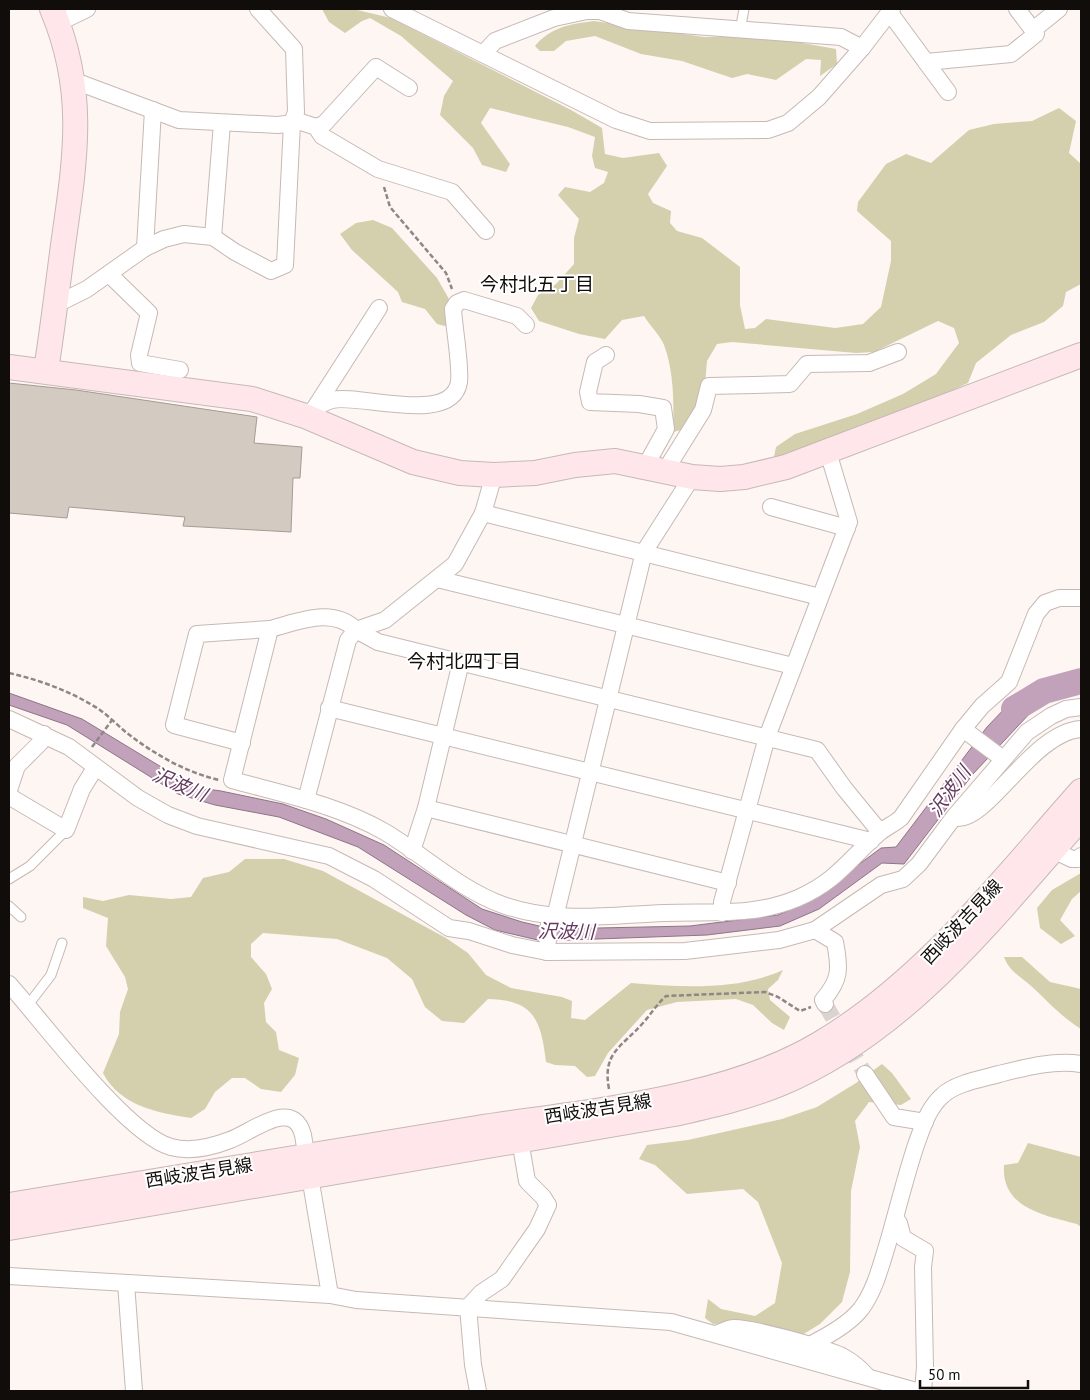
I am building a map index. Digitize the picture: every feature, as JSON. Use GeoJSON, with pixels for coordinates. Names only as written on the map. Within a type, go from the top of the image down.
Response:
{"type":"FeatureCollection","features":[{"type":"Feature","properties":{"kind":"main road"},"geometry":{"type":"LineString","coordinates":[[46,370],[74,169],[77,119],[72,80],[55,16]]}},
{"type":"Feature","properties":{"kind":"main road"},"geometry":{"type":"LineString","coordinates":[[9,367],[46,370],[252,399],[310,412],[413,462],[460,473],[494,475],[535,473],[615,461],[692,477],[720,479],[744,477],[786,467],[1081,355]]}},
{"type":"Feature","properties":{"kind":"main road","name":"西岐波吉見線"},"geometry":{"type":"LineString","coordinates":[[9,1228],[309,1166],[612,1107],[669,1098],[781,1064],[818,1045],[865,1015],[908,979],[947,940],[1081,791]]}},
{"type":"Feature","properties":{"kind":"main road","name":"西岐波吉見線"},"geometry":{"type":"LineString","coordinates":[[9,1205],[520,1140],[674,1114],[734,1100],[780,1084],[832,1058],[900,1011],[939,975],[1081,818]]}},
{"type":"Feature","properties":{"kind":"street"},"geometry":{"type":"LineString","coordinates":[[55,16],[87,9]]}},
{"type":"Feature","properties":{"kind":"street"},"geometry":{"type":"LineString","coordinates":[[55,305],[87,289],[145,248],[164,238],[184,234],[213,237],[235,252],[271,271],[284,265],[292,123],[296,112],[294,50],[258,9]]}},
{"type":"Feature","properties":{"kind":"street"},"geometry":{"type":"LineString","coordinates":[[392,9],[616,120],[650,131],[768,130],[788,124],[819,97],[862,48],[891,11],[948,92]]}},
{"type":"Feature","properties":{"kind":"street"},"geometry":{"type":"LineString","coordinates":[[926,62],[1011,54],[1036,34],[1017,9]]}},
{"type":"Feature","properties":{"kind":"street"},"geometry":{"type":"LineString","coordinates":[[1032,30],[1059,9]]}},
{"type":"Feature","properties":{"kind":"street"},"geometry":{"type":"LineString","coordinates":[[484,53],[495,41],[554,18],[599,10],[628,21],[740,31],[841,37],[862,48]]}},
{"type":"Feature","properties":{"kind":"street"},"geometry":{"type":"LineString","coordinates":[[72,80],[178,120],[278,124],[300,122],[316,127],[324,124],[376,67],[409,88]]}},
{"type":"Feature","properties":{"kind":"street"},"geometry":{"type":"LineString","coordinates":[[145,248],[153,110]]}},
{"type":"Feature","properties":{"kind":"street"},"geometry":{"type":"LineString","coordinates":[[213,237],[222,122]]}},
{"type":"Feature","properties":{"kind":"street"},"geometry":{"type":"LineString","coordinates":[[316,127],[322,136],[378,169],[452,192],[486,231]]}},
{"type":"Feature","properties":{"kind":"street"},"geometry":{"type":"LineString","coordinates":[[109,274],[149,314],[139,356],[140,363],[180,370]]}},
{"type":"Feature","properties":{"kind":"street"},"geometry":{"type":"LineString","coordinates":[[310,412],[333,400],[401,405],[444,402],[455,394],[459,381],[453,309],[457,303],[464,300],[517,316],[526,325]]}},
{"type":"Feature","properties":{"kind":"street"},"geometry":{"type":"LineString","coordinates":[[310,412],[379,308]]}},
{"type":"Feature","properties":{"kind":"street"},"geometry":{"type":"LineString","coordinates":[[655,469],[703,410],[709,386],[790,384],[807,364],[869,363],[898,352]]}},
{"type":"Feature","properties":{"kind":"street"},"geometry":{"type":"LineString","coordinates":[[606,355],[596,362],[588,392],[590,402],[639,404],[663,408],[666,429],[655,469]]}},
{"type":"Feature","properties":{"kind":"street"},"geometry":{"type":"LineString","coordinates":[[722,914],[728,883],[766,737],[849,522],[828,452]]}},
{"type":"Feature","properties":{"kind":"street"},"geometry":{"type":"LineString","coordinates":[[306,800],[348,640],[356,630],[385,620],[455,564],[483,513],[494,475]]}},
{"type":"Feature","properties":{"kind":"street"},"geometry":{"type":"LineString","coordinates":[[547,950],[552,921],[644,552],[692,477]]}},
{"type":"Feature","properties":{"kind":"street"},"geometry":{"type":"LineString","coordinates":[[771,507],[847,528]]}},
{"type":"Feature","properties":{"kind":"street"},"geometry":{"type":"LineString","coordinates":[[483,513],[820,597]]}},
{"type":"Feature","properties":{"kind":"street"},"geometry":{"type":"LineString","coordinates":[[437,579],[793,666]]}},
{"type":"Feature","properties":{"kind":"street"},"geometry":{"type":"LineString","coordinates":[[270,629],[232,780],[306,800],[366,823],[385,832],[473,892],[552,921],[664,913],[722,914],[746,912],[797,898],[829,882],[876,836],[901,818],[982,706],[1009,682],[1036,614],[1045,603],[1059,598],[1081,598]]}},
{"type":"Feature","properties":{"kind":"street"},"geometry":{"type":"LineString","coordinates":[[242,743],[174,725],[197,634],[270,629],[326,616],[348,622],[356,630],[378,642],[818,750],[876,836]]}},
{"type":"Feature","properties":{"kind":"street"},"geometry":{"type":"LineString","coordinates":[[412,851],[426,808],[461,662]]}},
{"type":"Feature","properties":{"kind":"street"},"geometry":{"type":"LineString","coordinates":[[9,719],[69,747],[138,798],[168,815],[197,826],[329,856],[374,878],[449,928],[469,931],[512,945],[547,950],[685,950],[779,940],[815,930],[881,885],[903,878],[919,864],[1001,758],[1027,732],[1051,716],[1081,707]]}},
{"type":"Feature","properties":{"kind":"street"},"geometry":{"type":"LineString","coordinates":[[329,708],[747,812],[876,836]]}},
{"type":"Feature","properties":{"kind":"street"},"geometry":{"type":"LineString","coordinates":[[954,818],[964,818],[980,807],[1046,744],[1071,730],[1081,729]]}},
{"type":"Feature","properties":{"kind":"street"},"geometry":{"type":"LineString","coordinates":[[965,731],[1001,758]]}},
{"type":"Feature","properties":{"kind":"street"},"geometry":{"type":"LineString","coordinates":[[44,734],[41,742],[17,766],[9,792],[12,798],[66,830],[82,789],[95,768]]}},
{"type":"Feature","properties":{"kind":"street"},"geometry":{"type":"LineString","coordinates":[[426,808],[728,883]]}},
{"type":"Feature","properties":{"kind":"street"},"geometry":{"type":"LineString","coordinates":[[1053,850],[1072,859],[1078,859],[1081,856]]}},
{"type":"Feature","properties":{"kind":"street"},"geometry":{"type":"LineString","coordinates":[[815,930],[835,942],[840,964],[836,986],[824,1002]]}},
{"type":"Feature","properties":{"kind":"street"},"geometry":{"type":"LineString","coordinates":[[9,984],[113,1104],[154,1139],[170,1146],[186,1149],[233,1139],[274,1118],[286,1117],[295,1121],[301,1129],[309,1166],[330,1295]]}},
{"type":"Feature","properties":{"kind":"street"},"geometry":{"type":"LineString","coordinates":[[808,1346],[842,1326],[859,1311],[868,1299],[877,1279],[910,1162],[931,1108],[944,1094],[959,1086],[1030,1066],[1062,1062],[1081,1064]]}},
{"type":"Feature","properties":{"kind":"street"},"geometry":{"type":"LineString","coordinates":[[865,1074],[894,1117],[925,1122]]}},
{"type":"Feature","properties":{"kind":"street"},"geometry":{"type":"LineString","coordinates":[[478,1391],[473,1365],[468,1308],[481,1293],[502,1279],[537,1229],[548,1204],[543,1196],[527,1181],[520,1140]]}},
{"type":"Feature","properties":{"kind":"street"},"geometry":{"type":"LineString","coordinates":[[895,1219],[899,1224],[903,1238],[925,1251],[923,1267],[925,1367],[923,1391]]}},
{"type":"Feature","properties":{"kind":"street"},"geometry":{"type":"LineString","coordinates":[[9,1276],[330,1295],[356,1300],[671,1322],[916,1391]]}},
{"type":"Feature","properties":{"kind":"street"},"geometry":{"type":"LineString","coordinates":[[126,1283],[134,1391]]}},
{"type":"Feature","properties":{"kind":"street"},"geometry":{"type":"LineString","coordinates":[[716,1334],[732,1328],[745,1329],[808,1346],[842,1356],[862,1369],[869,1379]]}},
{"type":"Feature","properties":{"kind":"lane"},"geometry":{"type":"LineString","coordinates":[[740,31],[744,9]]}},
{"type":"Feature","properties":{"kind":"lane"},"geometry":{"type":"LineString","coordinates":[[9,879],[30,866],[66,830]]}},
{"type":"Feature","properties":{"kind":"lane"},"geometry":{"type":"LineString","coordinates":[[9,906],[21,917]]}},
{"type":"Feature","properties":{"kind":"lane"},"geometry":{"type":"LineString","coordinates":[[28,1005],[51,975],[62,943]]}},
{"type":"Feature","properties":{"kind":"path"},"geometry":{"type":"LineString","coordinates":[[378,169],[390,207],[446,273],[457,303]]}},
{"type":"Feature","properties":{"kind":"path"},"geometry":{"type":"LineString","coordinates":[[9,673],[46,683],[74,694],[112,720],[128,734],[184,768],[225,782],[232,780]]}},
{"type":"Feature","properties":{"kind":"path"},"geometry":{"type":"LineString","coordinates":[[87,753],[112,720]]}},
{"type":"Feature","properties":{"kind":"path"},"geometry":{"type":"LineString","coordinates":[[612,1107],[606,1075],[610,1058],[620,1043],[633,1034],[657,1004],[666,996],[765,992],[778,997],[800,1011],[824,1002]]}},
{"type":"Feature","properties":{"kind":"shaded area"},"geometry":{"type":"Polygon","coordinates":[[[322,9],[353,9],[391,18],[571,110],[602,128],[605,154],[623,158],[659,153],[667,166],[648,194],[653,203],[671,211],[670,223],[677,231],[702,238],[740,267],[740,305],[745,329],[755,328],[766,319],[835,328],[863,324],[881,307],[891,261],[891,241],[857,211],[858,202],[886,164],[906,154],[931,163],[969,130],[994,124],[1032,121],[1059,108],[1076,121],[1069,153],[1081,164],[1081,284],[1066,292],[1063,306],[1044,322],[1011,335],[976,363],[968,383],[889,420],[773,462],[776,447],[795,434],[857,414],[903,394],[936,374],[959,343],[954,328],[938,321],[874,352],[856,353],[732,342],[717,344],[707,361],[705,385],[700,399],[681,430],[673,432],[673,388],[670,366],[662,341],[644,316],[622,320],[605,339],[579,334],[539,321],[531,308],[538,295],[556,284],[574,264],[574,238],[579,219],[558,195],[565,187],[590,192],[604,183],[608,172],[595,168],[592,156],[595,137],[568,127],[490,108],[481,123],[510,164],[506,172],[482,165],[473,148],[440,115],[444,96],[453,81],[401,36],[370,18],[362,21],[345,33],[329,22],[322,9]]]}},
{"type":"Feature","properties":{"kind":"shaded area"},"geometry":{"type":"Polygon","coordinates":[[[594,21],[704,37],[763,36],[836,49],[837,64],[820,76],[821,60],[806,59],[776,80],[747,74],[732,78],[682,61],[641,54],[595,36],[566,41],[554,51],[540,51],[535,46],[554,31],[577,23],[594,21]]]}},
{"type":"Feature","properties":{"kind":"shaded area"},"geometry":{"type":"Polygon","coordinates":[[[373,220],[392,228],[437,278],[449,299],[449,327],[437,324],[425,309],[402,302],[398,292],[352,250],[340,234],[356,223],[373,220]]]}},
{"type":"Feature","properties":{"kind":"shaded area"},"geometry":{"type":"Polygon","coordinates":[[[245,859],[284,859],[323,871],[446,938],[468,953],[486,975],[511,988],[562,997],[572,1001],[571,1018],[585,1020],[631,983],[669,986],[708,986],[747,981],[783,970],[778,980],[768,989],[770,1000],[790,1017],[784,1030],[772,1023],[753,1005],[736,999],[677,1002],[647,1010],[608,1053],[595,1076],[587,1077],[575,1066],[555,1065],[546,1062],[538,1024],[525,1008],[516,1003],[488,999],[464,1023],[442,1021],[425,1007],[412,979],[387,958],[337,939],[263,933],[251,944],[251,957],[266,974],[272,989],[264,1003],[266,1022],[276,1032],[279,1050],[299,1058],[295,1075],[281,1092],[261,1089],[245,1078],[232,1078],[215,1092],[205,1109],[191,1118],[166,1114],[141,1106],[119,1093],[103,1073],[119,1034],[120,1012],[128,989],[125,977],[106,946],[108,918],[83,908],[83,897],[103,901],[129,895],[171,899],[191,897],[203,878],[229,872],[245,859]]]}},
{"type":"Feature","properties":{"kind":"shaded area"},"geometry":{"type":"Polygon","coordinates":[[[1081,873],[1081,891],[1072,899],[1060,920],[1075,936],[1061,944],[1040,928],[1037,908],[1052,890],[1081,873]]]}},
{"type":"Feature","properties":{"kind":"shaded area"},"geometry":{"type":"Polygon","coordinates":[[[1004,957],[1022,957],[1050,982],[1081,989],[1081,1029],[1015,973],[1004,957]]]}},
{"type":"Feature","properties":{"kind":"shaded area"},"geometry":{"type":"Polygon","coordinates":[[[882,1064],[892,1073],[911,1099],[901,1105],[869,1102],[855,1121],[860,1147],[851,1191],[850,1272],[842,1302],[820,1324],[802,1335],[730,1323],[713,1324],[705,1318],[708,1299],[721,1309],[755,1316],[775,1303],[782,1263],[758,1202],[743,1189],[687,1194],[655,1165],[639,1159],[647,1145],[688,1140],[782,1119],[817,1107],[856,1083],[882,1064]]]}},
{"type":"Feature","properties":{"kind":"shaded area"},"geometry":{"type":"Polygon","coordinates":[[[1028,1143],[1081,1157],[1081,1227],[1027,1207],[1017,1200],[1010,1191],[1005,1180],[1004,1165],[1018,1163],[1028,1143]]]}},
{"type":"Feature","properties":{"kind":"water"},"geometry":{"type":"Polygon","coordinates":[[[1044,691],[1032,711],[973,774],[904,864],[882,863],[819,909],[780,926],[707,935],[542,941],[495,930],[466,915],[358,847],[279,817],[215,805],[178,794],[67,725],[9,705],[9,693],[82,719],[201,791],[207,789],[221,791],[283,804],[326,819],[384,845],[482,909],[522,922],[552,929],[690,926],[778,915],[808,902],[881,848],[896,847],[987,727],[1008,705],[1044,691]]]}},
{"type":"Feature","properties":{"kind":"building"},"geometry":{"type":"Polygon","coordinates":[[[9,383],[76,390],[257,417],[254,443],[302,447],[300,478],[293,478],[291,532],[183,526],[185,517],[69,507],[67,518],[9,513],[9,383]]]}},
{"type":"Feature","properties":{"kind":"waterway","name":"沢波川"},"geometry":{"type":"LineString","coordinates":[[1014,709],[1044,691],[1081,681]]}},
{"type":"Feature","properties":{"kind":"tunnel"},"geometry":{"type":"LineString","coordinates":[[825,1004],[865,1074]]}},
{"type":"Feature","properties":{"kind":"district","name":"今村北五丁目"},"geometry":{"type":"Point","coordinates":[537,284]}},
{"type":"Feature","properties":{"kind":"district","name":"今村北四丁目"},"geometry":{"type":"Point","coordinates":[464,661]}}]}
